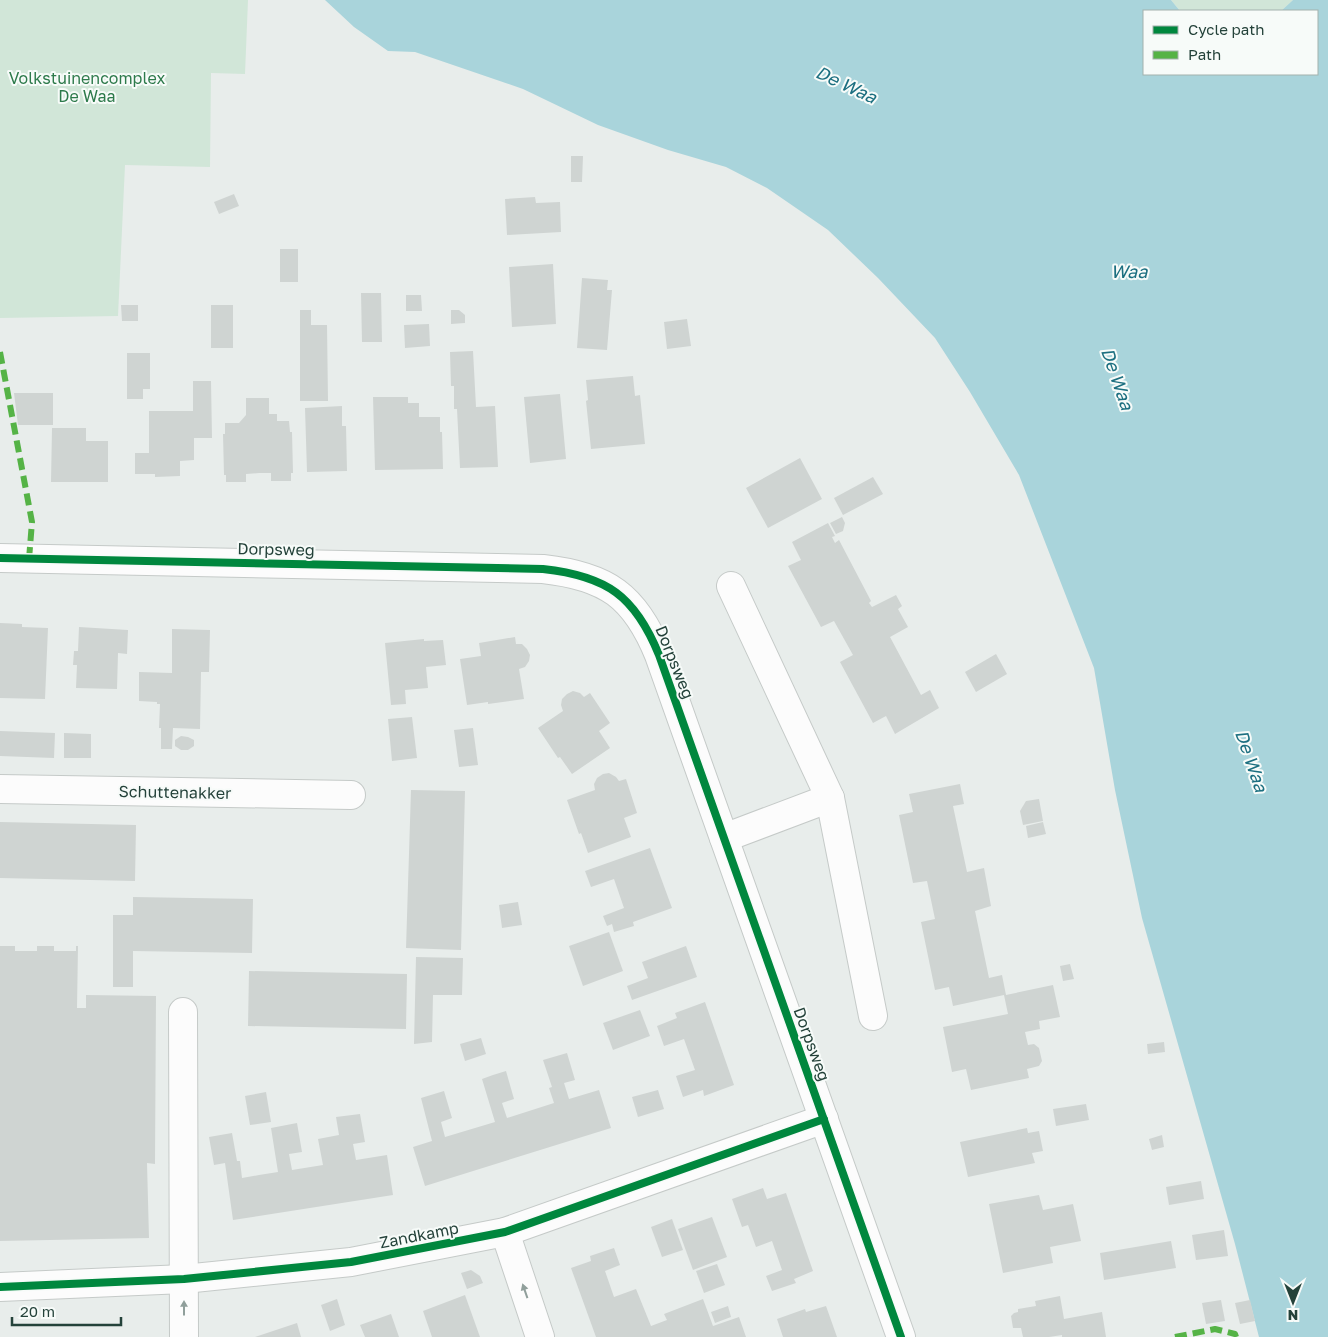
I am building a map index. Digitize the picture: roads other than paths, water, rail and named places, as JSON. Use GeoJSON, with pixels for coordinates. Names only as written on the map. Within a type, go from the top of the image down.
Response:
{"type":"FeatureCollection","features":[{"type":"Feature","properties":{"kind":"street","name":"Dorpsweg"},"geometry":{"type":"LineString","coordinates":[[0,558],[500,567],[558,570],[585,576],[602,583],[624,598],[637,613],[649,633],[666,673],[902,1337]]}},
{"type":"Feature","properties":{"kind":"street"},"geometry":{"type":"LineString","coordinates":[[731,586],[830,798],[873,1016]]}},
{"type":"Feature","properties":{"kind":"street","name":"Schuttenakker"},"geometry":{"type":"LineString","coordinates":[[0,789],[351,795]]}},
{"type":"Feature","properties":{"kind":"street"},"geometry":{"type":"LineString","coordinates":[[724,838],[830,798]]}},
{"type":"Feature","properties":{"kind":"street"},"geometry":{"type":"LineString","coordinates":[[183,1012],[184,1337]]}},
{"type":"Feature","properties":{"kind":"street","name":"Zandkamp"},"geometry":{"type":"LineString","coordinates":[[0,1287],[184,1279],[351,1262],[505,1232],[824,1118]]}},
{"type":"Feature","properties":{"kind":"street"},"geometry":{"type":"LineString","coordinates":[[505,1232],[540,1337]]}},
{"type":"Feature","properties":{"kind":"water","name":"Waa"},"geometry":{"type":"Polygon","coordinates":[[[325,0],[1171,0],[1179,10],[1143,10],[1143,75],[1318,75],[1318,10],[1282,10],[1293,0],[1328,0],[1328,1337],[1259,1337],[1235,1244],[1142,918],[1115,790],[1094,668],[1019,475],[970,392],[935,338],[878,278],[828,230],[767,188],[726,167],[668,150],[598,125],[523,89],[415,52],[388,51],[354,27],[325,0]]]}},
{"type":"Feature","properties":{"kind":"park label","name":"Volkstuinencomplex De Waa"},"geometry":{"type":"Point","coordinates":[87,87]}},
{"type":"Feature","properties":{"kind":"water label","name":"De Waa"},"geometry":{"type":"Point","coordinates":[846,85]}},
{"type":"Feature","properties":{"kind":"water label","name":"De Waa"},"geometry":{"type":"Point","coordinates":[1117,379]}},
{"type":"Feature","properties":{"kind":"water label","name":"De Waa"},"geometry":{"type":"Point","coordinates":[1251,761]}}]}
